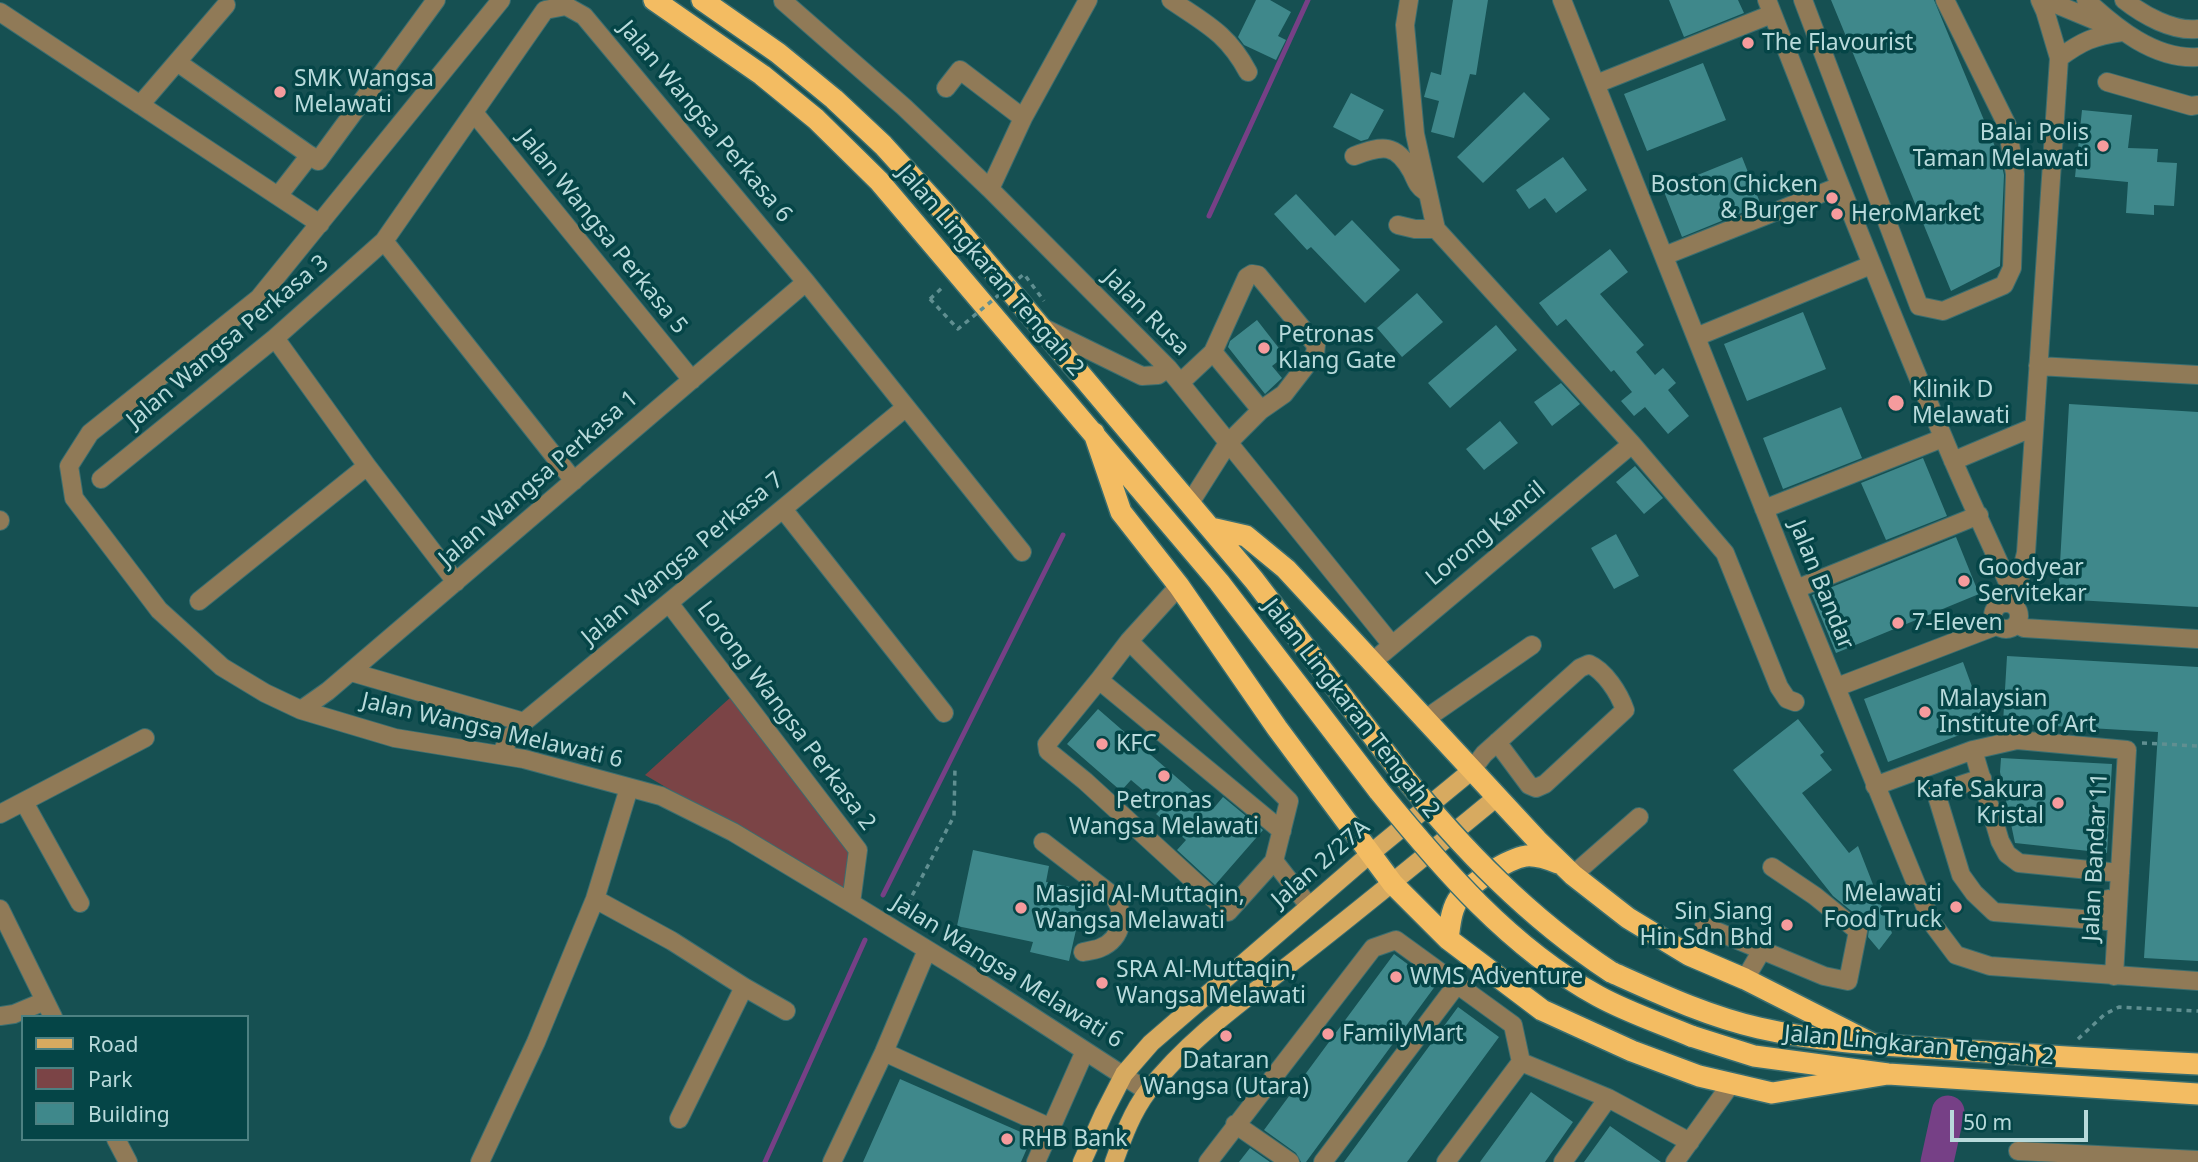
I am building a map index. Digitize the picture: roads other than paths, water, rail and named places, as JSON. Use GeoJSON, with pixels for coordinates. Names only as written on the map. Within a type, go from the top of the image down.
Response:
{"type":"FeatureCollection","features":[{"type":"Feature","properties":{"kind":"highway","name":"Jalan Lingkaran Tengah 2"},"geometry":{"type":"LineString","coordinates":[[654,0],[762,75],[816,119],[879,181],[1219,582],[1379,791],[1455,878],[1522,942],[1559,971],[1596,995],[1691,1036],[1754,1056],[1888,1074],[2198,1094]]}},
{"type":"Feature","properties":{"kind":"highway","name":"Jalan Lingkaran Tengah 2"},"geometry":{"type":"LineString","coordinates":[[702,0],[778,53],[834,99],[883,145],[942,210],[1254,580],[1401,773],[1447,828],[1507,891],[1575,949],[1611,972],[1700,1011],[1748,1025],[1817,1038],[2059,1057],[2198,1063]]}},
{"type":"Feature","properties":{"kind":"highway"},"geometry":{"type":"LineString","coordinates":[[1094,433],[1121,512],[1180,586],[1277,728],[1370,854],[1393,884],[1448,939],[1542,1010],[1632,1051],[1699,1076],[1772,1093],[1888,1074]]}},
{"type":"Feature","properties":{"kind":"highway"},"geometry":{"type":"LineString","coordinates":[[1211,528],[1246,536],[1276,561],[1471,771],[1569,871],[1628,919],[1689,955],[1745,979],[1873,1044]]}},
{"type":"Feature","properties":{"kind":"highway"},"geometry":{"type":"LineString","coordinates":[[1448,939],[1450,921],[1460,897],[1509,861],[1528,856],[1543,858],[1569,871]]}},
{"type":"Feature","properties":{"kind":"main road","name":"Jalan 2/27A"},"geometry":{"type":"LineString","coordinates":[[1082,1162],[1124,1074],[1152,1043],[1309,906],[1471,771]]}},
{"type":"Feature","properties":{"kind":"main road"},"geometry":{"type":"LineString","coordinates":[[1114,1162],[1130,1119],[1147,1091],[1202,1035],[1393,884],[1497,797]]}},
{"type":"Feature","properties":{"kind":"street"},"geometry":{"type":"LineString","coordinates":[[177,62],[318,161],[436,0]]}},
{"type":"Feature","properties":{"kind":"street"},"geometry":{"type":"LineString","coordinates":[[0,12],[320,224],[501,0]]}},
{"type":"Feature","properties":{"kind":"street"},"geometry":{"type":"LineString","coordinates":[[990,189],[1023,118],[1088,0]]}},
{"type":"Feature","properties":{"kind":"street"},"geometry":{"type":"LineString","coordinates":[[1171,0],[1220,34],[1237,51],[1248,72]]}},
{"type":"Feature","properties":{"kind":"street"},"geometry":{"type":"LineString","coordinates":[[1409,0],[1405,25],[1415,134],[1436,229],[1632,443],[1725,553],[1779,687],[1787,699],[1795,702]]}},
{"type":"Feature","properties":{"kind":"street","name":"Jalan Bandar"},"geometry":{"type":"LineString","coordinates":[[1562,0],[1932,923],[1956,954],[1990,967],[2198,981]]}},
{"type":"Feature","properties":{"kind":"street"},"geometry":{"type":"LineString","coordinates":[[1803,0],[1919,306],[1943,311],[2004,285],[2012,268],[2015,174],[2007,125],[1945,0]]}},
{"type":"Feature","properties":{"kind":"street"},"geometry":{"type":"LineString","coordinates":[[2014,602],[2026,553],[2059,58],[2040,0]]}},
{"type":"Feature","properties":{"kind":"street"},"geometry":{"type":"LineString","coordinates":[[2046,0],[2124,32],[2152,48],[2187,58],[2198,57]]}},
{"type":"Feature","properties":{"kind":"street"},"geometry":{"type":"LineString","coordinates":[[2087,0],[2124,32]]}},
{"type":"Feature","properties":{"kind":"street"},"geometry":{"type":"LineString","coordinates":[[2124,0],[2135,9],[2163,23],[2191,30],[2198,29]]}},
{"type":"Feature","properties":{"kind":"street","name":"Jalan Rusa"},"geometry":{"type":"LineString","coordinates":[[783,1],[904,107],[990,189],[1168,368],[1392,645]]}},
{"type":"Feature","properties":{"kind":"street"},"geometry":{"type":"LineString","coordinates":[[140,105],[226,5]]}},
{"type":"Feature","properties":{"kind":"street","name":"Jalan Wangsa Perkasa 6"},"geometry":{"type":"LineString","coordinates":[[384,241],[545,10],[566,6],[584,16],[806,282],[1022,552]]}},
{"type":"Feature","properties":{"kind":"street"},"geometry":{"type":"LineString","coordinates":[[1596,84],[1769,7],[1871,265],[2019,612],[2017,624]]}},
{"type":"Feature","properties":{"kind":"street"},"geometry":{"type":"LineString","coordinates":[[2059,58],[2080,43],[2097,36],[2124,32]]}},
{"type":"Feature","properties":{"kind":"street"},"geometry":{"type":"LineString","coordinates":[[946,88],[960,70],[1023,118]]}},
{"type":"Feature","properties":{"kind":"street"},"geometry":{"type":"LineString","coordinates":[[2107,82],[2191,106],[2198,105]]}},
{"type":"Feature","properties":{"kind":"street","name":"Jalan Wangsa Perkasa 5"},"geometry":{"type":"LineString","coordinates":[[475,114],[692,380]]}},
{"type":"Feature","properties":{"kind":"street"},"geometry":{"type":"LineString","coordinates":[[1354,156],[1376,148],[1391,149],[1400,156],[1418,186],[1430,195]]}},
{"type":"Feature","properties":{"kind":"street"},"geometry":{"type":"LineString","coordinates":[[278,196],[310,155]]}},
{"type":"Feature","properties":{"kind":"street"},"geometry":{"type":"LineString","coordinates":[[1664,256],[1840,186]]}},
{"type":"Feature","properties":{"kind":"street","name":"Jalan Wangsa Melawati 6"},"geometry":{"type":"LineString","coordinates":[[320,224],[259,298],[90,433],[69,466],[74,498],[159,610],[222,667],[265,693],[301,710],[395,738],[524,759],[661,796],[733,832],[851,903],[1147,1091]]}},
{"type":"Feature","properties":{"kind":"street"},"geometry":{"type":"LineString","coordinates":[[1398,225],[1415,229],[1436,229]]}},
{"type":"Feature","properties":{"kind":"street"},"geometry":{"type":"LineString","coordinates":[[384,241],[574,481]]}},
{"type":"Feature","properties":{"kind":"street","name":"Jalan Wangsa Perkasa 3"},"geometry":{"type":"LineString","coordinates":[[101,479],[275,338],[384,241]]}},
{"type":"Feature","properties":{"kind":"street"},"geometry":{"type":"LineString","coordinates":[[1696,337],[1871,265]]}},
{"type":"Feature","properties":{"kind":"street"},"geometry":{"type":"LineString","coordinates":[[1181,382],[1213,352],[1247,277],[1252,274],[1258,275],[1316,345],[1315,354],[1284,394],[1261,410],[1228,443],[1190,503]]}},
{"type":"Feature","properties":{"kind":"street","name":"Jalan Wangsa Perkasa 1"},"geometry":{"type":"LineString","coordinates":[[301,710],[351,671],[806,282]]}},
{"type":"Feature","properties":{"kind":"street"},"geometry":{"type":"LineString","coordinates":[[1039,326],[1142,376],[1158,375],[1168,368]]}},
{"type":"Feature","properties":{"kind":"street"},"geometry":{"type":"LineString","coordinates":[[275,338],[367,466],[456,582]]}},
{"type":"Feature","properties":{"kind":"street"},"geometry":{"type":"LineString","coordinates":[[1213,352],[1261,410]]}},
{"type":"Feature","properties":{"kind":"street"},"geometry":{"type":"LineString","coordinates":[[2038,366],[2198,375]]}},
{"type":"Feature","properties":{"kind":"street","name":"Jalan Wangsa Perkasa 7"},"geometry":{"type":"LineString","coordinates":[[500,755],[524,722],[905,408]]}},
{"type":"Feature","properties":{"kind":"street"},"geometry":{"type":"LineString","coordinates":[[1953,461],[2034,426]]}},
{"type":"Feature","properties":{"kind":"street"},"geometry":{"type":"LineString","coordinates":[[1764,509],[1943,438]]}},
{"type":"Feature","properties":{"kind":"street","name":"Lorong Kancil"},"geometry":{"type":"LineString","coordinates":[[1371,663],[1632,443]]}},
{"type":"Feature","properties":{"kind":"street"},"geometry":{"type":"LineString","coordinates":[[199,601],[367,466]]}},
{"type":"Feature","properties":{"kind":"street"},"geometry":{"type":"LineString","coordinates":[[783,509],[944,713]]}},
{"type":"Feature","properties":{"kind":"street"},"geometry":{"type":"LineString","coordinates":[[1796,589],[1979,514]]}},
{"type":"Feature","properties":{"kind":"street"},"geometry":{"type":"LineString","coordinates":[[1129,641],[1289,801],[1274,861],[1228,912],[1048,751],[1047,744],[1129,641],[1180,586]]}},
{"type":"Feature","properties":{"kind":"street"},"geometry":{"type":"LineString","coordinates":[[1996,626],[1992,616],[1996,608],[2003,603],[2014,602]]}},
{"type":"Feature","properties":{"kind":"street","name":"Lorong Wangsa Perkasa 2"},"geometry":{"type":"LineString","coordinates":[[668,603],[858,850],[851,903]]}},
{"type":"Feature","properties":{"kind":"street"},"geometry":{"type":"LineString","coordinates":[[1837,687],[1996,626],[2006,630],[2017,624]]}},
{"type":"Feature","properties":{"kind":"street"},"geometry":{"type":"LineString","coordinates":[[2017,624],[2024,628],[2198,639]]}},
{"type":"Feature","properties":{"kind":"street"},"geometry":{"type":"LineString","coordinates":[[1424,720],[1532,645]]}},
{"type":"Feature","properties":{"kind":"street"},"geometry":{"type":"LineString","coordinates":[[1471,771],[1497,742],[1580,668],[1589,664],[1598,667],[1621,699],[1625,710],[1545,784],[1536,788],[1530,785],[1497,742]]}},
{"type":"Feature","properties":{"kind":"street"},"geometry":{"type":"LineString","coordinates":[[351,671],[524,722]]}},
{"type":"Feature","properties":{"kind":"street"},"geometry":{"type":"LineString","coordinates":[[1099,680],[1282,831]]}},
{"type":"Feature","properties":{"kind":"street"},"geometry":{"type":"LineString","coordinates":[[0,814],[145,737]]}},
{"type":"Feature","properties":{"kind":"street","name":"Jalan Bandar 11"},"geometry":{"type":"LineString","coordinates":[[1875,786],[1973,750],[2017,740],[2127,750],[2115,872],[2114,976]]}},
{"type":"Feature","properties":{"kind":"street"},"geometry":{"type":"LineString","coordinates":[[1973,750],[1982,778],[2000,841],[2007,854],[2019,863],[2115,872],[2107,921],[1994,912],[1974,893],[1961,875],[1936,793],[1982,778]]}},
{"type":"Feature","properties":{"kind":"street"},"geometry":{"type":"LineString","coordinates":[[483,1161],[595,899],[629,788]]}},
{"type":"Feature","properties":{"kind":"street"},"geometry":{"type":"LineString","coordinates":[[24,802],[80,903]]}},
{"type":"Feature","properties":{"kind":"street"},"geometry":{"type":"LineString","coordinates":[[1569,871],[1639,817]]}},
{"type":"Feature","properties":{"kind":"street"},"geometry":{"type":"LineString","coordinates":[[1043,842],[1119,903],[1122,914],[1119,930],[1111,941],[1101,948],[1083,952]]}},
{"type":"Feature","properties":{"kind":"street"},"geometry":{"type":"LineString","coordinates":[[1274,861],[1309,906]]}},
{"type":"Feature","properties":{"kind":"street"},"geometry":{"type":"LineString","coordinates":[[1704,926],[1824,976],[1848,981],[1858,931],[1815,896],[1772,867]]}},
{"type":"Feature","properties":{"kind":"street"},"geometry":{"type":"LineString","coordinates":[[595,899],[672,941],[786,1011]]}},
{"type":"Feature","properties":{"kind":"street"},"geometry":{"type":"LineString","coordinates":[[0,909],[49,1009],[0,1016]]}},
{"type":"Feature","properties":{"kind":"street"},"geometry":{"type":"LineString","coordinates":[[1208,1162],[1373,948],[1396,940],[1513,1025],[1521,1062],[1446,1162]]}},
{"type":"Feature","properties":{"kind":"street"},"geometry":{"type":"LineString","coordinates":[[832,1162],[884,1052],[927,950]]}},
{"type":"Feature","properties":{"kind":"street"},"geometry":{"type":"LineString","coordinates":[[1745,979],[1762,950]]}},
{"type":"Feature","properties":{"kind":"street"},"geometry":{"type":"LineString","coordinates":[[1323,1162],[1458,983]]}},
{"type":"Feature","properties":{"kind":"street"},"geometry":{"type":"LineString","coordinates":[[679,1119],[744,987]]}},
{"type":"Feature","properties":{"kind":"street"},"geometry":{"type":"LineString","coordinates":[[1036,1162],[1049,1127],[1085,1051]]}},
{"type":"Feature","properties":{"kind":"street"},"geometry":{"type":"LineString","coordinates":[[884,1052],[1049,1127]]}},
{"type":"Feature","properties":{"kind":"street"},"geometry":{"type":"LineString","coordinates":[[1521,1062],[1608,1098],[1690,1142]]}},
{"type":"Feature","properties":{"kind":"street"},"geometry":{"type":"LineString","coordinates":[[1675,1162],[1731,1084]]}},
{"type":"Feature","properties":{"kind":"street"},"geometry":{"type":"LineString","coordinates":[[1563,1162],[1608,1098]]}},
{"type":"Feature","properties":{"kind":"street"},"geometry":{"type":"LineString","coordinates":[[1235,1124],[1290,1162]]}},
{"type":"Feature","properties":{"kind":"street"},"geometry":{"type":"LineString","coordinates":[[117,1141],[128,1162]]}},
{"type":"Feature","properties":{"kind":"street"},"geometry":{"type":"LineString","coordinates":[[2018,1151],[2198,1160]]}},
{"type":"Feature","properties":{"kind":"waterway"},"geometry":{"type":"LineString","coordinates":[[1209,216],[1308,0]]}},
{"type":"Feature","properties":{"kind":"waterway"},"geometry":{"type":"LineString","coordinates":[[883,895],[1063,535]]}},
{"type":"Feature","properties":{"kind":"waterway"},"geometry":{"type":"LineString","coordinates":[[765,1162],[865,940]]}},
{"type":"Feature","properties":{"kind":"waterway"},"geometry":{"type":"LineString","coordinates":[[1937,1162],[1948,1112]]}},
{"type":"Feature","properties":{"kind":"place","name":"The Flavourist"},"geometry":{"type":"Point","coordinates":[1748,43]}},
{"type":"Feature","properties":{"kind":"place","name":"SMK Wangsa Melawati"},"geometry":{"type":"Point","coordinates":[280,92]}},
{"type":"Feature","properties":{"kind":"place","name":"Balai Polis Taman Melawati"},"geometry":{"type":"Point","coordinates":[2103,146]}},
{"type":"Feature","properties":{"kind":"place","name":"Boston Chicken & Burger"},"geometry":{"type":"Point","coordinates":[1832,198]}},
{"type":"Feature","properties":{"kind":"place","name":"HeroMarket"},"geometry":{"type":"Point","coordinates":[1837,214]}},
{"type":"Feature","properties":{"kind":"place","name":"Petronas Klang Gate"},"geometry":{"type":"Point","coordinates":[1264,348]}},
{"type":"Feature","properties":{"kind":"place","name":"Klinik D Melawati"},"geometry":{"type":"Point","coordinates":[1896,403]}},
{"type":"Feature","properties":{"kind":"place","name":"Goodyear Servitekar"},"geometry":{"type":"Point","coordinates":[1964,581]}},
{"type":"Feature","properties":{"kind":"place","name":"7-Eleven"},"geometry":{"type":"Point","coordinates":[1898,623]}},
{"type":"Feature","properties":{"kind":"place","name":"Malaysian Institute of Art"},"geometry":{"type":"Point","coordinates":[1925,712]}},
{"type":"Feature","properties":{"kind":"place","name":"KFC"},"geometry":{"type":"Point","coordinates":[1102,744]}},
{"type":"Feature","properties":{"kind":"place","name":"Petronas Wangsa Melawati"},"geometry":{"type":"Point","coordinates":[1164,776]}},
{"type":"Feature","properties":{"kind":"place","name":"Kafe Sakura Kristal"},"geometry":{"type":"Point","coordinates":[2058,803]}},
{"type":"Feature","properties":{"kind":"place","name":"Melawati Food Truck"},"geometry":{"type":"Point","coordinates":[1956,907]}},
{"type":"Feature","properties":{"kind":"place","name":"Masjid Al-Muttaqin, Wangsa Melawati"},"geometry":{"type":"Point","coordinates":[1021,908]}},
{"type":"Feature","properties":{"kind":"place","name":"Sin Siang Hin Sdn Bhd"},"geometry":{"type":"Point","coordinates":[1787,925]}},
{"type":"Feature","properties":{"kind":"place","name":"WMS Adventure"},"geometry":{"type":"Point","coordinates":[1396,977]}},
{"type":"Feature","properties":{"kind":"place","name":"SRA Al-Muttaqin, Wangsa Melawati"},"geometry":{"type":"Point","coordinates":[1102,983]}},
{"type":"Feature","properties":{"kind":"place","name":"FamilyMart"},"geometry":{"type":"Point","coordinates":[1328,1034]}},
{"type":"Feature","properties":{"kind":"place","name":"Dataran Wangsa (Utara)"},"geometry":{"type":"Point","coordinates":[1226,1036]}},
{"type":"Feature","properties":{"kind":"place","name":"RHB Bank"},"geometry":{"type":"Point","coordinates":[1007,1139]}}]}
